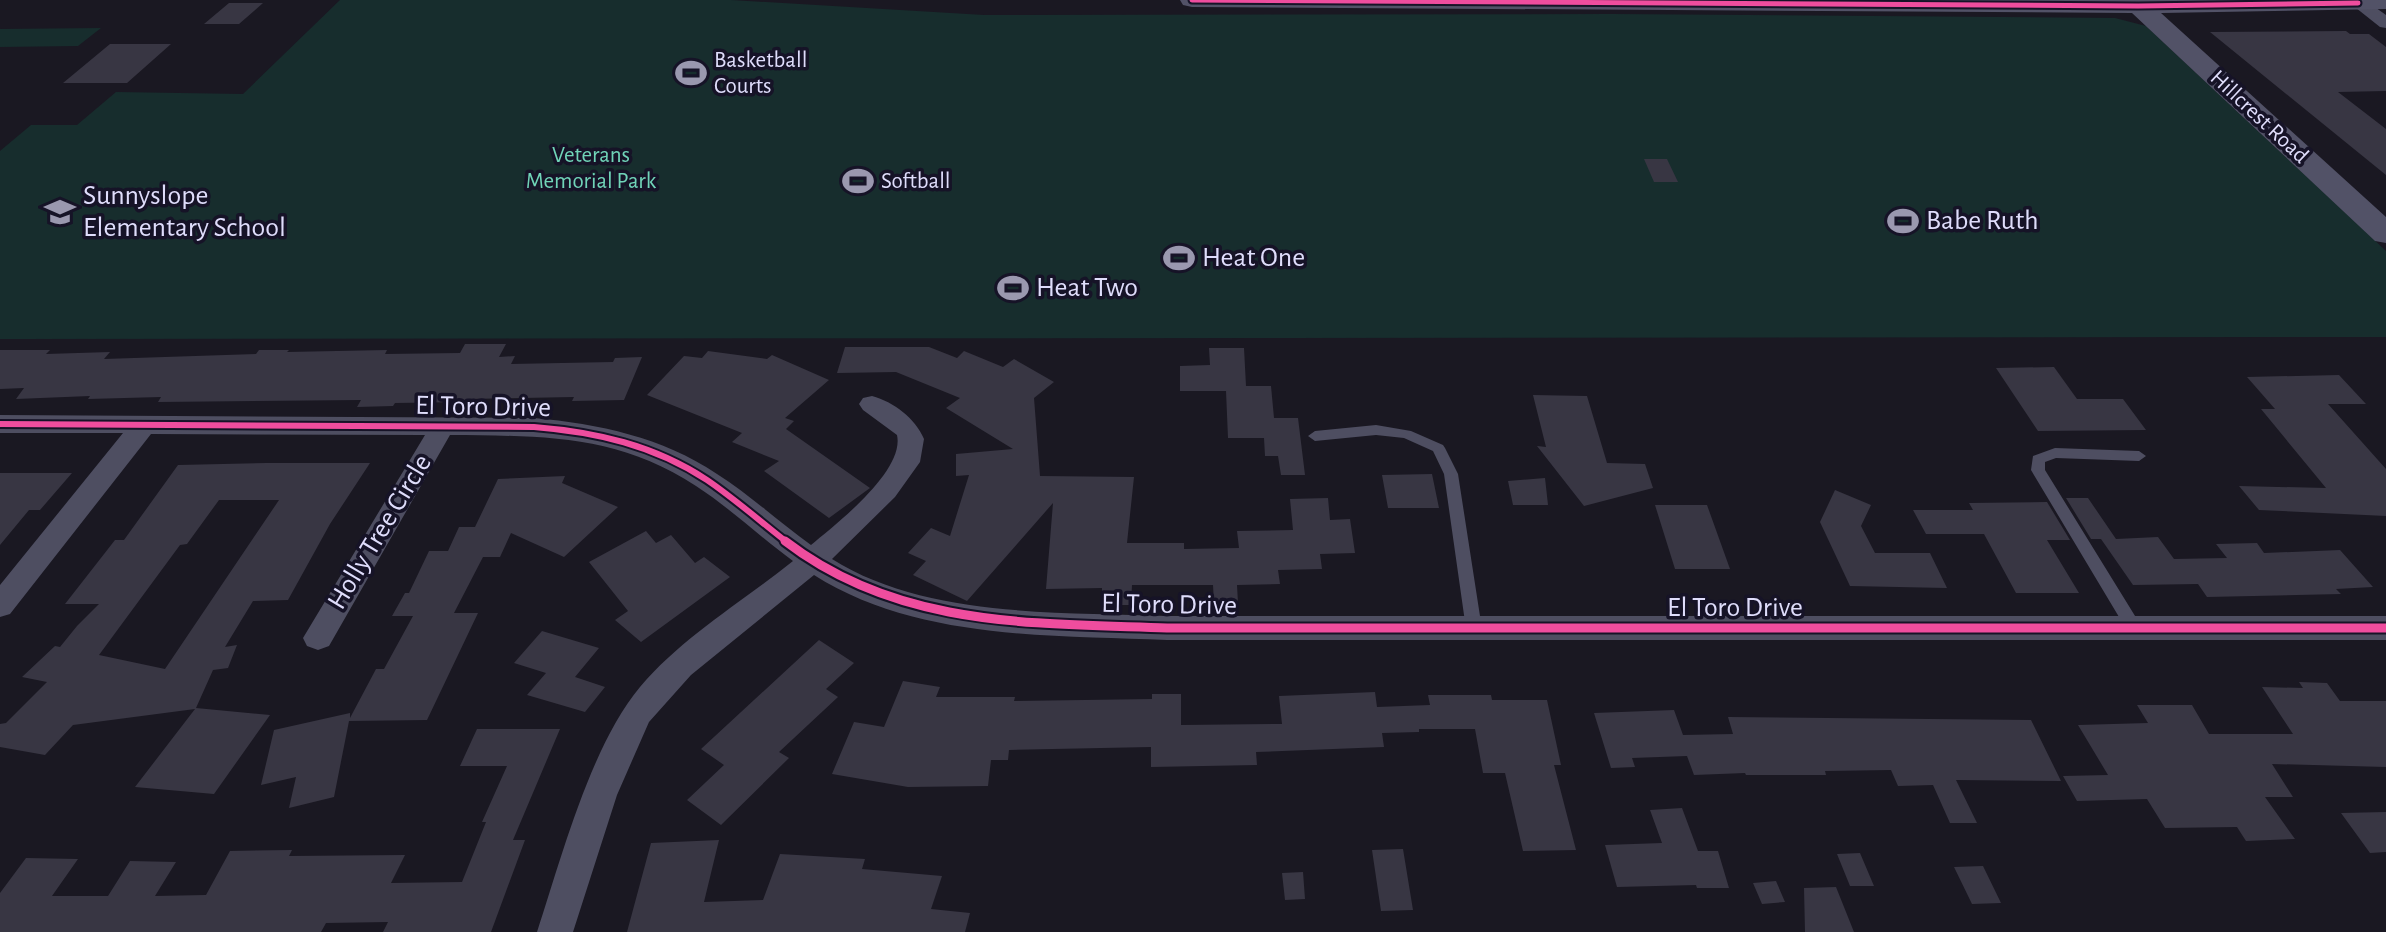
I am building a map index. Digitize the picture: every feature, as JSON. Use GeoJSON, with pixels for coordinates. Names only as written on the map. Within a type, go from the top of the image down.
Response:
{"type":"FeatureCollection","features":[{"type":"Feature","properties":{"kind":"street"},"geometry":{"type":"LineString","coordinates":[[1192,0],[2386,2]]}},
{"type":"Feature","properties":{"kind":"street"},"geometry":{"type":"LineString","coordinates":[[2356,1],[2386,23]]}},
{"type":"Feature","properties":{"kind":"street","name":"Hillcrest Road"},"geometry":{"type":"LineString","coordinates":[[2135,3],[2380,222]]}},
{"type":"Feature","properties":{"kind":"street"},"geometry":{"type":"LineString","coordinates":[[555,932],[606,778],[636,716],[655,691],[678,668],[812,561],[877,504],[906,466],[912,448],[908,433],[872,404]]}},
{"type":"Feature","properties":{"kind":"street","name":"El Toro Drive"},"geometry":{"type":"LineString","coordinates":[[0,424],[569,429],[635,442],[692,471],[812,561],[861,587],[903,601],[1008,618],[1167,628],[2386,628]]}},
{"type":"Feature","properties":{"kind":"street"},"geometry":{"type":"LineString","coordinates":[[0,606],[145,425]]}},
{"type":"Feature","properties":{"kind":"street","name":"Holly Tree Circle"},"geometry":{"type":"LineString","coordinates":[[318,638],[443,426]]}},
{"type":"Feature","properties":{"kind":"lane"},"geometry":{"type":"LineString","coordinates":[[1315,436],[1376,430],[1406,434],[1438,449],[1451,474],[1474,629]]}},
{"type":"Feature","properties":{"kind":"lane"},"geometry":{"type":"LineString","coordinates":[[2134,628],[2038,470],[2038,459],[2055,453],[2139,456]]}},
{"type":"Feature","properties":{"kind":"green space","name":"Veterans Memorial Park"},"geometry":{"type":"Polygon","coordinates":[[[340,0],[731,0],[984,15],[1611,14],[2115,18],[2146,26],[2386,251],[2386,337],[0,339],[0,151],[31,125],[77,125],[116,92],[243,94],[340,0]]]}},
{"type":"Feature","properties":{"kind":"green space"},"geometry":{"type":"Polygon","coordinates":[[[101,28],[78,46],[0,47],[0,29],[101,28]]]}},
{"type":"Feature","properties":{"kind":"building"},"geometry":{"type":"Polygon","coordinates":[[[229,3],[263,3],[239,24],[204,24],[229,3]]]}},
{"type":"Feature","properties":{"kind":"building"},"geometry":{"type":"Polygon","coordinates":[[[2346,31],[2350,34],[2369,34],[2386,47],[2386,91],[2338,92],[2386,129],[2386,175],[2210,32],[2346,31]]]}},
{"type":"Feature","properties":{"kind":"building"},"geometry":{"type":"Polygon","coordinates":[[[110,44],[171,44],[127,83],[63,83],[110,44]]]}},
{"type":"Feature","properties":{"kind":"building"},"geometry":{"type":"Polygon","coordinates":[[[1644,159],[1667,159],[1678,182],[1654,182],[1644,159]]]}},
{"type":"Feature","properties":{"kind":"building"},"geometry":{"type":"Polygon","coordinates":[[[465,344],[506,344],[499,357],[515,356],[511,364],[613,362],[615,358],[642,357],[624,400],[572,401],[574,397],[466,399],[464,402],[395,403],[393,406],[357,407],[361,400],[158,402],[161,397],[88,399],[90,396],[16,399],[24,388],[0,389],[0,350],[50,350],[46,354],[110,352],[104,359],[256,354],[259,350],[387,350],[385,354],[460,353],[465,344]]]}},
{"type":"Feature","properties":{"kind":"building"},"geometry":{"type":"Polygon","coordinates":[[[845,347],[929,347],[957,358],[964,351],[1003,367],[1014,359],[1054,382],[1034,398],[1040,476],[1134,477],[1127,543],[1184,543],[1184,549],[1239,548],[1237,531],[1293,530],[1290,499],[1328,498],[1330,520],[1350,519],[1355,553],[1320,554],[1322,569],[1278,570],[1280,584],[1237,585],[1238,603],[1214,603],[1213,585],[1132,585],[1131,605],[1102,605],[1102,588],[1046,589],[1053,503],[967,601],[913,575],[926,561],[908,553],[931,528],[950,536],[969,475],[956,476],[956,454],[1013,449],[946,408],[960,398],[896,372],[837,373],[845,347]]]}},
{"type":"Feature","properties":{"kind":"building"},"geometry":{"type":"Polygon","coordinates":[[[1209,348],[1244,348],[1246,386],[1271,386],[1274,418],[1298,418],[1305,475],[1281,475],[1278,456],[1265,456],[1264,438],[1228,438],[1226,391],[1180,391],[1180,366],[1210,365],[1209,348]]]}},
{"type":"Feature","properties":{"kind":"building"},"geometry":{"type":"Polygon","coordinates":[[[708,351],[767,359],[772,355],[829,380],[785,418],[794,421],[786,429],[870,488],[829,518],[764,471],[779,461],[732,442],[742,433],[647,395],[684,356],[702,358],[708,351]]]}},
{"type":"Feature","properties":{"kind":"building"},"geometry":{"type":"Polygon","coordinates":[[[2054,367],[2077,399],[2123,399],[2146,430],[2038,431],[1996,368],[2054,367]]]}},
{"type":"Feature","properties":{"kind":"building"},"geometry":{"type":"Polygon","coordinates":[[[2339,375],[2366,404],[2328,404],[2386,469],[2386,516],[2259,510],[2239,486],[2326,488],[2261,409],[2275,409],[2247,377],[2339,375]]]}},
{"type":"Feature","properties":{"kind":"building"},"geometry":{"type":"Polygon","coordinates":[[[1533,395],[1587,396],[1607,463],[1645,464],[1653,488],[1584,506],[1537,446],[1546,447],[1533,395]]]}},
{"type":"Feature","properties":{"kind":"building"},"geometry":{"type":"Polygon","coordinates":[[[370,463],[330,524],[288,600],[253,601],[225,647],[237,645],[228,668],[213,670],[196,708],[270,715],[214,794],[135,787],[195,709],[73,725],[45,755],[0,747],[0,724],[6,723],[47,682],[22,677],[55,646],[60,647],[99,604],[65,604],[115,540],[124,540],[178,465],[370,463]],[[219,500],[187,544],[180,545],[99,655],[165,669],[279,500],[219,500]]]}},
{"type":"Feature","properties":{"kind":"building"},"geometry":{"type":"Polygon","coordinates":[[[0,473],[72,473],[40,510],[29,510],[0,545],[0,473]]]}},
{"type":"Feature","properties":{"kind":"building"},"geometry":{"type":"Polygon","coordinates":[[[1432,474],[1439,508],[1388,508],[1382,475],[1432,474]]]}},
{"type":"Feature","properties":{"kind":"building"},"geometry":{"type":"Polygon","coordinates":[[[565,476],[562,483],[618,507],[564,557],[511,533],[500,557],[483,557],[454,613],[478,613],[427,720],[349,721],[334,797],[289,808],[296,777],[261,785],[274,730],[350,713],[350,718],[376,669],[384,669],[413,616],[392,616],[405,593],[409,593],[429,551],[448,551],[459,527],[475,527],[498,479],[565,476]]]}},
{"type":"Feature","properties":{"kind":"building"},"geometry":{"type":"Polygon","coordinates":[[[1545,478],[1548,505],[1513,505],[1508,481],[1545,478]]]}},
{"type":"Feature","properties":{"kind":"building"},"geometry":{"type":"Polygon","coordinates":[[[1835,490],[1871,505],[1861,526],[1875,553],[1930,553],[1947,588],[1850,586],[1820,522],[1835,490]]]}},
{"type":"Feature","properties":{"kind":"building"},"geometry":{"type":"Polygon","coordinates":[[[2066,498],[2088,498],[2116,539],[2158,537],[2174,559],[2227,558],[2216,544],[2257,543],[2264,553],[2340,550],[2373,587],[2336,589],[2341,594],[2207,597],[2198,584],[2133,585],[2101,539],[2091,539],[2066,498]]]}},
{"type":"Feature","properties":{"kind":"building"},"geometry":{"type":"Polygon","coordinates":[[[2047,502],[2070,540],[2047,540],[2079,593],[2016,593],[1984,534],[1926,534],[1913,510],[1973,510],[1969,503],[2047,502]]]}},
{"type":"Feature","properties":{"kind":"building"},"geometry":{"type":"Polygon","coordinates":[[[1655,505],[1707,505],[1730,569],[1675,569],[1655,505]]]}},
{"type":"Feature","properties":{"kind":"building"},"geometry":{"type":"Polygon","coordinates":[[[646,531],[656,543],[671,535],[695,563],[704,557],[730,577],[641,642],[615,620],[628,611],[589,562],[646,531]]]}},
{"type":"Feature","properties":{"kind":"building"},"geometry":{"type":"Polygon","coordinates":[[[542,631],[599,648],[575,677],[605,687],[585,712],[527,695],[546,673],[514,663],[542,631]]]}},
{"type":"Feature","properties":{"kind":"building"},"geometry":{"type":"Polygon","coordinates":[[[819,640],[854,663],[826,689],[838,697],[779,752],[789,758],[721,825],[687,800],[724,765],[701,749],[819,640]]]}},
{"type":"Feature","properties":{"kind":"building"},"geometry":{"type":"Polygon","coordinates":[[[903,681],[940,687],[936,697],[1015,697],[1014,701],[1152,699],[1152,694],[1181,694],[1181,725],[1282,724],[1279,696],[1375,692],[1377,707],[1430,705],[1428,695],[1491,695],[1492,700],[1547,700],[1561,765],[1554,765],[1576,850],[1523,851],[1505,773],[1483,773],[1475,729],[1419,729],[1419,732],[1382,733],[1384,747],[1256,752],[1257,765],[1151,767],[1151,747],[1009,750],[1008,760],[991,760],[988,786],[908,787],[832,774],[854,722],[884,727],[903,681]]]}},
{"type":"Feature","properties":{"kind":"building"},"geometry":{"type":"Polygon","coordinates":[[[2299,682],[2327,683],[2340,701],[2386,701],[2386,767],[2272,764],[2293,797],[2265,797],[2295,839],[2246,841],[2237,827],[2165,828],[2147,799],[2077,801],[2063,776],[2108,775],[2078,725],[2148,723],[2137,705],[2192,705],[2209,734],[2293,734],[2262,687],[2303,688],[2299,682]]]}},
{"type":"Feature","properties":{"kind":"building"},"geometry":{"type":"Polygon","coordinates":[[[1674,710],[1683,735],[1733,734],[1728,717],[2031,720],[2061,781],[1956,780],[1977,823],[1950,823],[1933,785],[1898,786],[1891,770],[1825,771],[1826,775],[1694,775],[1687,756],[1632,758],[1635,767],[1611,768],[1594,713],[1674,710]]]}},
{"type":"Feature","properties":{"kind":"building"},"geometry":{"type":"Polygon","coordinates":[[[477,729],[560,729],[513,840],[525,840],[491,932],[383,932],[388,922],[326,923],[321,932],[0,932],[0,893],[26,858],[78,859],[52,896],[108,896],[130,861],[176,862],[155,896],[206,895],[230,851],[292,850],[289,856],[405,855],[391,883],[462,882],[486,822],[482,822],[507,766],[460,766],[477,729]]]}},
{"type":"Feature","properties":{"kind":"building"},"geometry":{"type":"Polygon","coordinates":[[[1682,808],[1698,851],[1718,851],[1729,888],[1697,888],[1696,885],[1617,887],[1605,845],[1662,843],[1650,810],[1682,808]]]}},
{"type":"Feature","properties":{"kind":"building"},"geometry":{"type":"Polygon","coordinates":[[[2386,812],[2386,852],[2370,853],[2341,813],[2386,812]]]}},
{"type":"Feature","properties":{"kind":"building"},"geometry":{"type":"Polygon","coordinates":[[[719,840],[704,902],[763,900],[780,854],[865,859],[862,869],[942,876],[931,909],[970,913],[965,932],[627,932],[651,843],[719,840]]]}},
{"type":"Feature","properties":{"kind":"building"},"geometry":{"type":"Polygon","coordinates":[[[1403,849],[1413,910],[1381,911],[1372,850],[1403,849]]]}},
{"type":"Feature","properties":{"kind":"building"},"geometry":{"type":"Polygon","coordinates":[[[1860,853],[1874,886],[1850,886],[1837,854],[1860,853]]]}},
{"type":"Feature","properties":{"kind":"building"},"geometry":{"type":"Polygon","coordinates":[[[1983,866],[2001,903],[1972,904],[1954,867],[1983,866]]]}},
{"type":"Feature","properties":{"kind":"building"},"geometry":{"type":"Polygon","coordinates":[[[1303,872],[1305,899],[1285,900],[1282,873],[1303,872]]]}},
{"type":"Feature","properties":{"kind":"building"},"geometry":{"type":"Polygon","coordinates":[[[1776,881],[1785,902],[1762,904],[1753,883],[1776,881]]]}},
{"type":"Feature","properties":{"kind":"building"},"geometry":{"type":"Polygon","coordinates":[[[1836,887],[1854,932],[1805,932],[1804,888],[1836,887]]]}},
{"type":"Feature","properties":{"kind":"cycle path"},"geometry":{"type":"LineString","coordinates":[[1192,0],[2138,6],[2358,3]]}},
{"type":"Feature","properties":{"kind":"cycle path"},"geometry":{"type":"LineString","coordinates":[[0,424],[534,427],[590,433],[638,446],[684,466],[731,497],[826,570],[862,588],[934,609],[1012,620],[1167,628],[2386,628]]}},
{"type":"Feature","properties":{"kind":"place","name":"Basketball Courts"},"geometry":{"type":"Point","coordinates":[691,73]}},
{"type":"Feature","properties":{"kind":"place","name":"Softball"},"geometry":{"type":"Point","coordinates":[858,181]}},
{"type":"Feature","properties":{"kind":"place","name":"Sunnyslope Elementary School"},"geometry":{"type":"Point","coordinates":[60,212]}},
{"type":"Feature","properties":{"kind":"place","name":"Babe Ruth"},"geometry":{"type":"Point","coordinates":[1903,221]}},
{"type":"Feature","properties":{"kind":"place","name":"Heat One"},"geometry":{"type":"Point","coordinates":[1179,258]}},
{"type":"Feature","properties":{"kind":"place","name":"Heat Two"},"geometry":{"type":"Point","coordinates":[1013,288]}}]}
